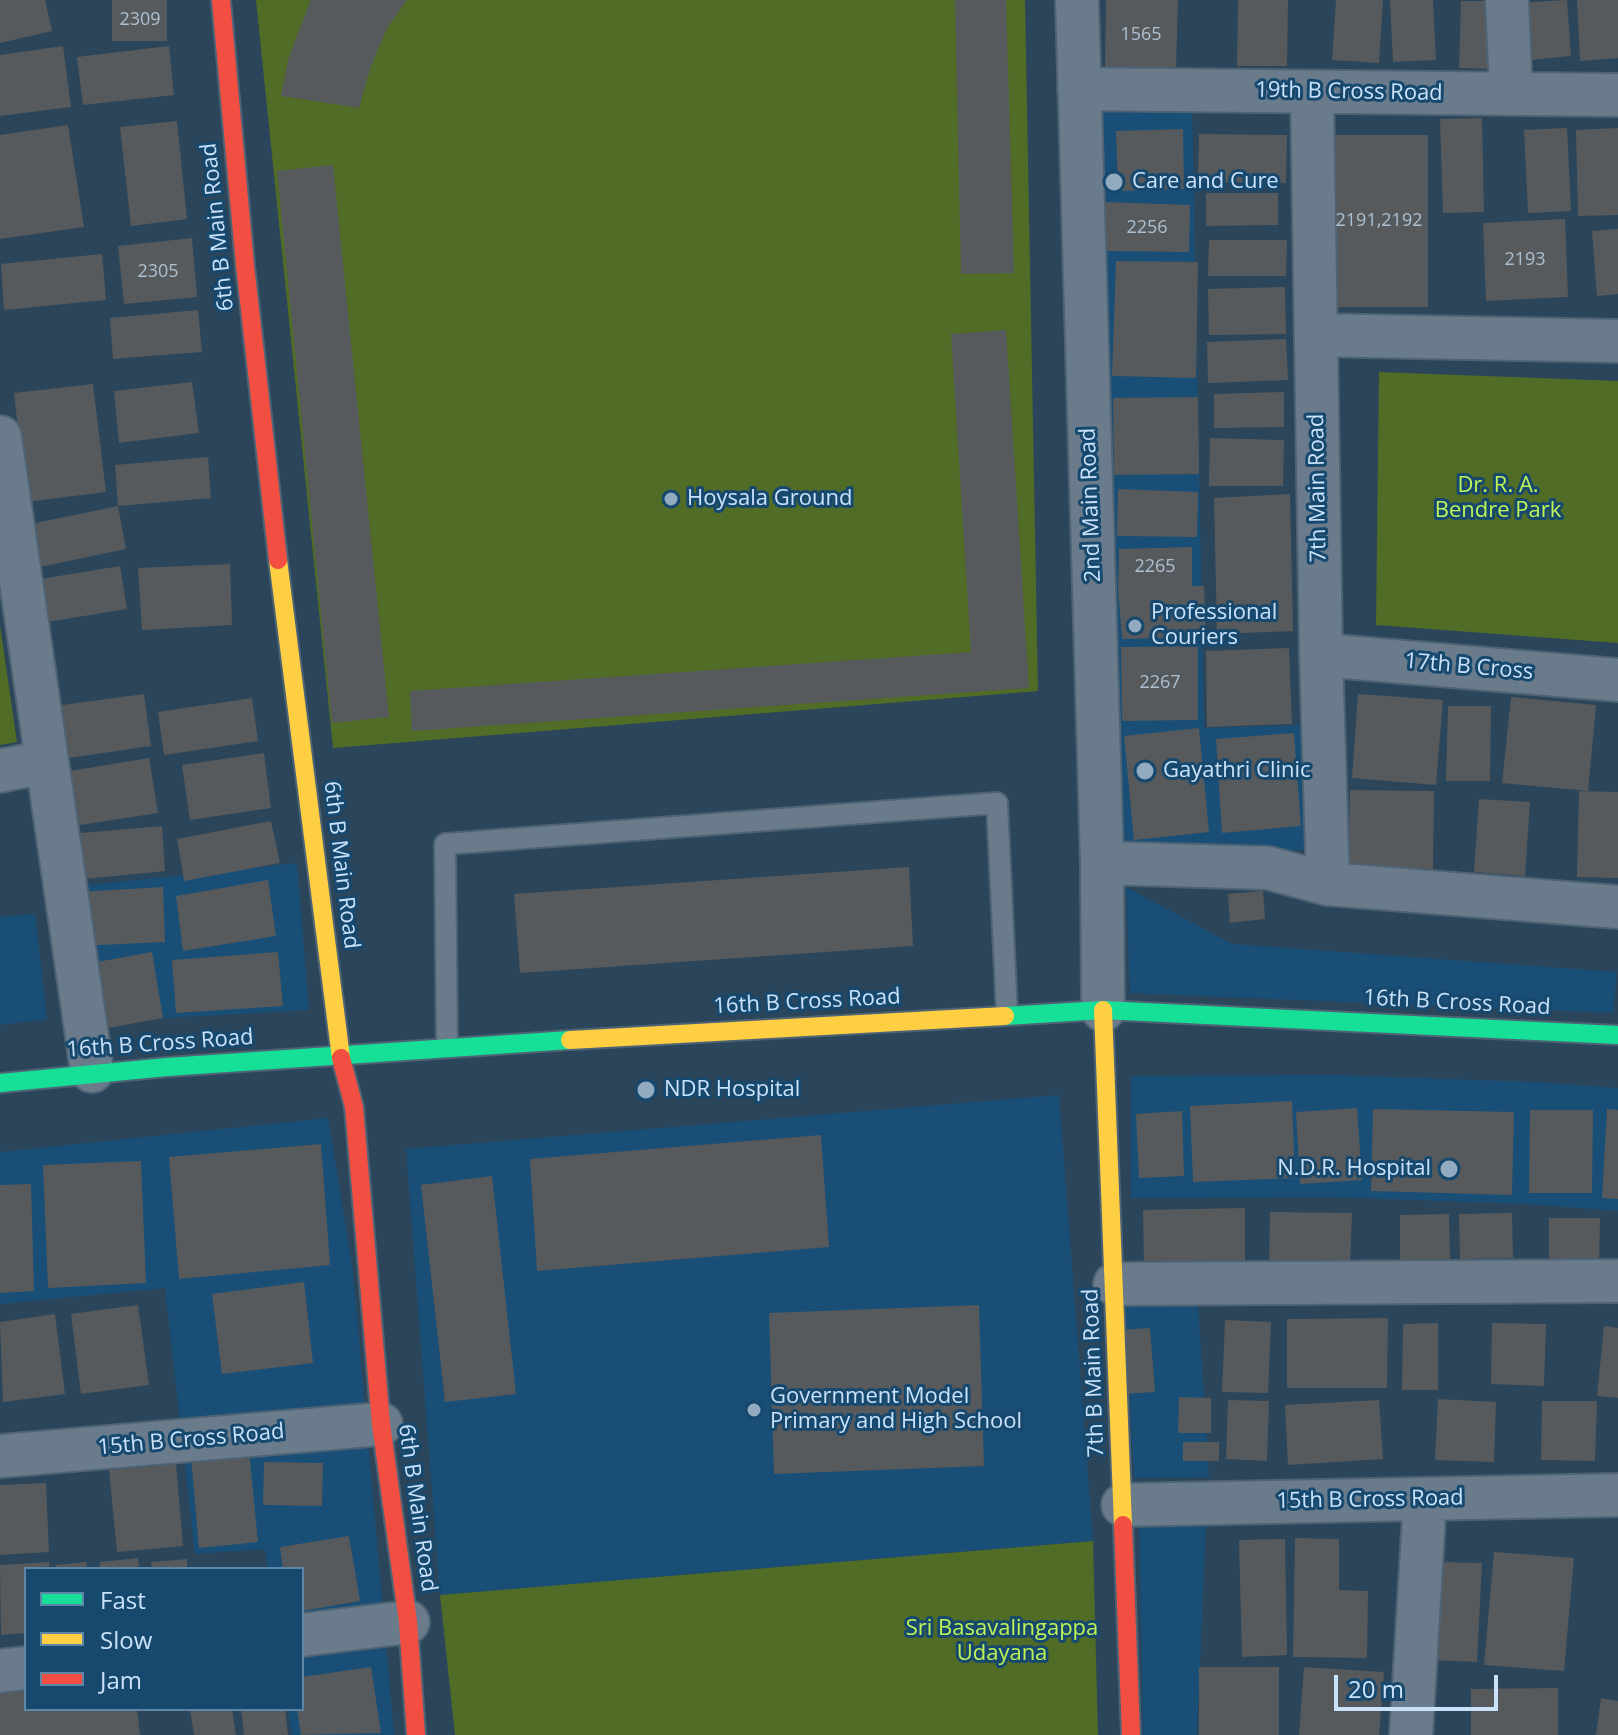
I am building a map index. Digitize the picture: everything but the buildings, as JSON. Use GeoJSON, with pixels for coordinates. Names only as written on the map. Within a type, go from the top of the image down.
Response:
{"type":"FeatureCollection","features":[{"type":"Feature","properties":{"kind":"street","name":"6th B Main Road"},"geometry":{"type":"LineString","coordinates":[[221,0],[229,107],[272,502],[341,1056],[354,1107],[381,1424],[408,1622],[416,1735]]}},
{"type":"Feature","properties":{"kind":"street","name":"2nd Main Road"},"geometry":{"type":"LineString","coordinates":[[1077,0],[1102,863],[1103,1010]]}},
{"type":"Feature","properties":{"kind":"street"},"geometry":{"type":"LineString","coordinates":[[1507,0],[1511,94]]}},
{"type":"Feature","properties":{"kind":"street","name":"19th B Cross Road"},"geometry":{"type":"LineString","coordinates":[[1079,89],[1618,95]]}},
{"type":"Feature","properties":{"kind":"street","name":"7th Main Road"},"geometry":{"type":"LineString","coordinates":[[1312,92],[1328,884]]}},
{"type":"Feature","properties":{"kind":"street"},"geometry":{"type":"LineString","coordinates":[[1316,335],[1618,341]]}},
{"type":"Feature","properties":{"kind":"street"},"geometry":{"type":"LineString","coordinates":[[0,437],[92,1071]]}},
{"type":"Feature","properties":{"kind":"street","name":"17th B Cross"},"geometry":{"type":"LineString","coordinates":[[1321,655],[1618,680]]}},
{"type":"Feature","properties":{"kind":"street"},"geometry":{"type":"LineString","coordinates":[[0,771],[45,762]]}},
{"type":"Feature","properties":{"kind":"street"},"geometry":{"type":"LineString","coordinates":[[1102,863],[1268,868],[1328,884],[1618,907]]}},
{"type":"Feature","properties":{"kind":"street","name":"16th B Cross Road"},"geometry":{"type":"LineString","coordinates":[[0,1083],[92,1071],[447,1047],[1103,1010],[1618,1035]]}},
{"type":"Feature","properties":{"kind":"street","name":"7th B Main Road"},"geometry":{"type":"LineString","coordinates":[[1103,1010],[1131,1735]]}},
{"type":"Feature","properties":{"kind":"street"},"geometry":{"type":"LineString","coordinates":[[1115,1284],[1618,1281]]}},
{"type":"Feature","properties":{"kind":"street","name":"15th B Cross Road"},"geometry":{"type":"LineString","coordinates":[[0,1456],[381,1424]]}},
{"type":"Feature","properties":{"kind":"street","name":"15th B Cross Road"},"geometry":{"type":"LineString","coordinates":[[1123,1505],[1618,1495]]}},
{"type":"Feature","properties":{"kind":"street"},"geometry":{"type":"LineString","coordinates":[[1411,1735],[1425,1499]]}},
{"type":"Feature","properties":{"kind":"street"},"geometry":{"type":"LineString","coordinates":[[304,1635],[408,1622]]}},
{"type":"Feature","properties":{"kind":"street"},"geometry":{"type":"LineString","coordinates":[[0,1671],[24,1668]]}},
{"type":"Feature","properties":{"kind":"lane"},"geometry":{"type":"LineString","coordinates":[[447,1047],[445,844],[997,803],[1007,1014]]}},
{"type":"Feature","properties":{"kind":"shaded area"},"geometry":{"type":"Polygon","coordinates":[[[1093,99],[1192,102],[1204,728],[1303,725],[1310,850],[1114,852],[1093,99]]]}},
{"type":"Feature","properties":{"kind":"shaded area"},"geometry":{"type":"Polygon","coordinates":[[[297,863],[309,1010],[92,1022],[71,887],[297,863]]]}},
{"type":"Feature","properties":{"kind":"shaded area"},"geometry":{"type":"Polygon","coordinates":[[[1126,887],[1232,944],[1617,972],[1613,1013],[1130,993],[1126,887]]]}},
{"type":"Feature","properties":{"kind":"shaded area"},"geometry":{"type":"Polygon","coordinates":[[[35,914],[47,1019],[0,1025],[0,917],[35,914]]]}},
{"type":"Feature","properties":{"kind":"shaded area"},"geometry":{"type":"Polygon","coordinates":[[[1333,1075],[1618,1088],[1618,1211],[1528,1204],[1331,1197],[1131,1198],[1131,1076],[1333,1075]]]}},
{"type":"Feature","properties":{"kind":"shaded area","name":"Government Model Primary and High School"},"geometry":{"type":"Polygon","coordinates":[[[1059,1095],[1093,1541],[440,1595],[406,1149],[1059,1095]]]}},
{"type":"Feature","properties":{"kind":"shaded area"},"geometry":{"type":"Polygon","coordinates":[[[328,1118],[353,1271],[394,1735],[292,1735],[288,1711],[304,1711],[304,1567],[268,1567],[265,1549],[195,1554],[165,1288],[0,1304],[0,1152],[328,1118]]]}},
{"type":"Feature","properties":{"kind":"shaded area"},"geometry":{"type":"Polygon","coordinates":[[[1125,1303],[1198,1304],[1209,1477],[1134,1478],[1125,1303]]]}},
{"type":"Feature","properties":{"kind":"shaded area"},"geometry":{"type":"Polygon","coordinates":[[[1139,1522],[1206,1522],[1197,1735],[1143,1735],[1139,1522]]]}},
{"type":"Feature","properties":{"kind":"green space","name":"Hoysala Ground"},"geometry":{"type":"Polygon","coordinates":[[[256,0],[1025,0],[1038,691],[333,748],[256,0]]]}},
{"type":"Feature","properties":{"kind":"green space","name":"Dr. R. A. Bendre Park"},"geometry":{"type":"Polygon","coordinates":[[[1379,372],[1618,381],[1618,643],[1376,625],[1379,372]]]}},
{"type":"Feature","properties":{"kind":"green space"},"geometry":{"type":"Polygon","coordinates":[[[0,625],[17,742],[0,745],[0,625]]]}},
{"type":"Feature","properties":{"kind":"green space","name":"Sri Basavalingappa Udayana"},"geometry":{"type":"Polygon","coordinates":[[[1093,1541],[1098,1735],[455,1735],[440,1595],[1093,1541]]]}},
{"type":"Feature","properties":{"kind":"traffic: fast"},"geometry":{"type":"LineString","coordinates":[[1005,1016],[1103,1010],[1618,1035]]}},
{"type":"Feature","properties":{"kind":"traffic: fast"},"geometry":{"type":"LineString","coordinates":[[0,1083],[167,1067],[570,1040]]}},
{"type":"Feature","properties":{"kind":"traffic: slow"},"geometry":{"type":"LineString","coordinates":[[278,560],[341,1058]]}},
{"type":"Feature","properties":{"kind":"traffic: slow"},"geometry":{"type":"LineString","coordinates":[[1103,1010],[1123,1525]]}},
{"type":"Feature","properties":{"kind":"traffic: slow"},"geometry":{"type":"LineString","coordinates":[[570,1040],[1005,1016]]}},
{"type":"Feature","properties":{"kind":"traffic: jam"},"geometry":{"type":"LineString","coordinates":[[221,0],[245,265],[278,560]]}},
{"type":"Feature","properties":{"kind":"traffic: jam"},"geometry":{"type":"LineString","coordinates":[[341,1058],[354,1107],[381,1424],[408,1622],[416,1735]]}},
{"type":"Feature","properties":{"kind":"traffic: jam"},"geometry":{"type":"LineString","coordinates":[[1123,1525],[1131,1735]]}},
{"type":"Feature","properties":{"kind":"place","name":"Care and Cure"},"geometry":{"type":"Point","coordinates":[1114,182]}},
{"type":"Feature","properties":{"kind":"place","name":"Hoysala Ground"},"geometry":{"type":"Point","coordinates":[671,499]}},
{"type":"Feature","properties":{"kind":"place","name":"Professional Couriers"},"geometry":{"type":"Point","coordinates":[1135,626]}},
{"type":"Feature","properties":{"kind":"place","name":"Gayathri Clinic"},"geometry":{"type":"Point","coordinates":[1145,771]}},
{"type":"Feature","properties":{"kind":"place","name":"NDR Hospital"},"geometry":{"type":"Point","coordinates":[646,1090]}},
{"type":"Feature","properties":{"kind":"place","name":"N.D.R. Hospital"},"geometry":{"type":"Point","coordinates":[1449,1169]}},
{"type":"Feature","properties":{"kind":"place","name":"Government Model Primary and High School"},"geometry":{"type":"Point","coordinates":[754,1410]}}]}
